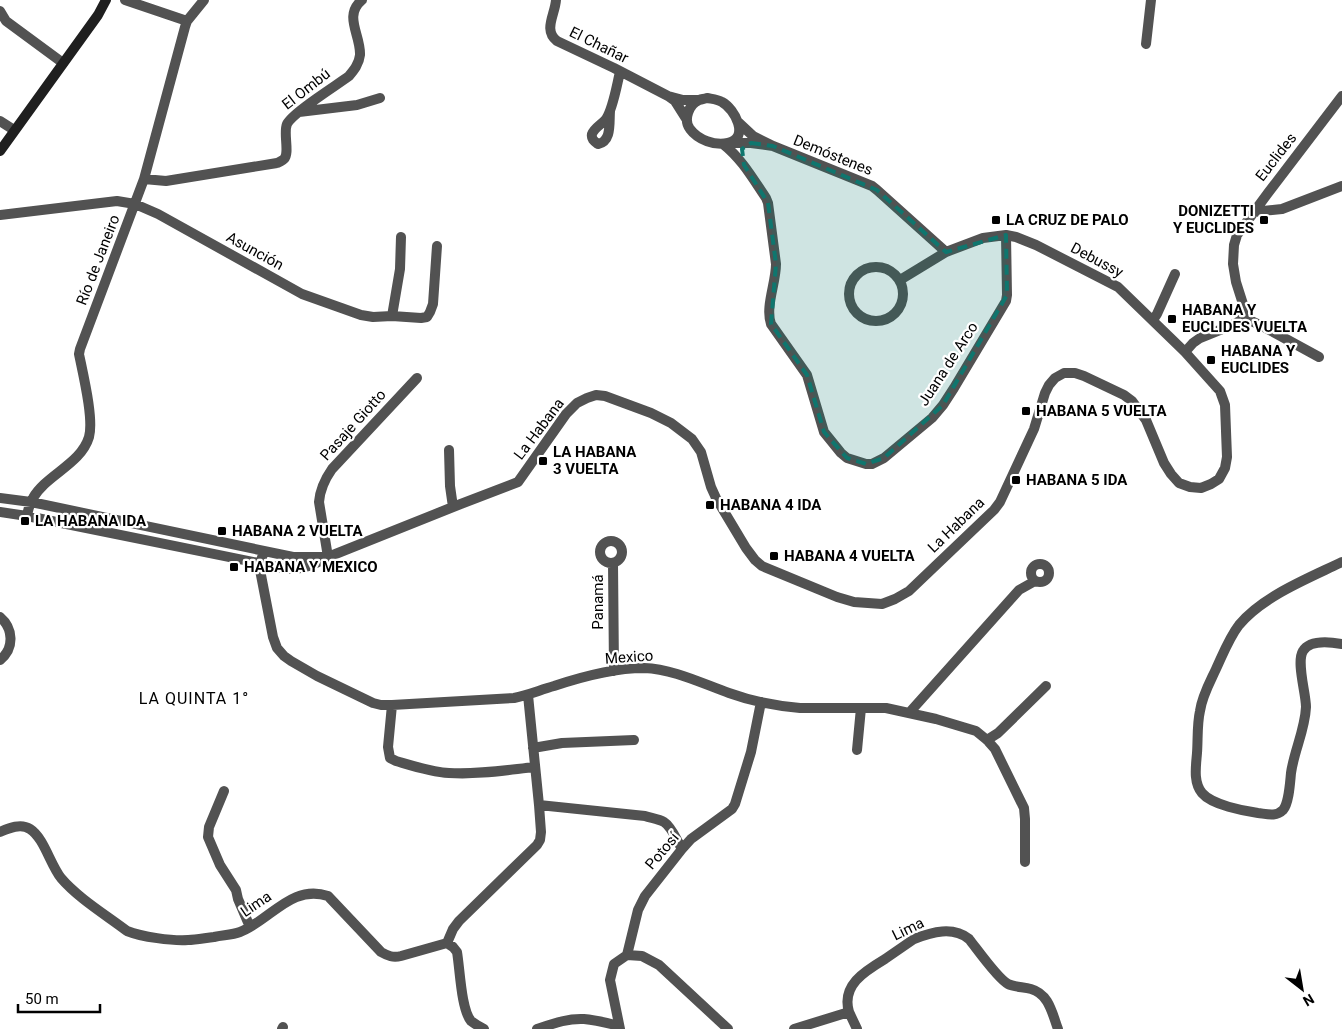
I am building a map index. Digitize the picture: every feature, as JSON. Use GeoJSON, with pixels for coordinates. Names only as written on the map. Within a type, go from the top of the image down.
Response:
{"type":"FeatureCollection","features":[{"type":"Feature","properties":{"kind":"main road"},"geometry":{"type":"LineString","coordinates":[[0,151],[98,15],[106,0]]}},
{"type":"Feature","properties":{"kind":"street"},"geometry":{"type":"LineString","coordinates":[[125,0],[187,21]]}},
{"type":"Feature","properties":{"kind":"street","name":"Río de Janeiro"},"geometry":{"type":"LineString","coordinates":[[27,516],[31,502],[38,492],[79,454],[89,438],[91,422],[79,354],[80,349],[144,180],[187,21],[204,0]]}},
{"type":"Feature","properties":{"kind":"street","name":"El Ombú"},"geometry":{"type":"LineString","coordinates":[[144,180],[166,181],[277,163],[284,160],[286,155],[286,125],[289,120],[349,76],[358,64],[360,55],[353,18],[357,5],[362,0]]}},
{"type":"Feature","properties":{"kind":"street","name":"El Chañar"},"geometry":{"type":"LineString","coordinates":[[556,0],[550,25],[553,38],[557,42],[668,96],[675,101],[687,120]]}},
{"type":"Feature","properties":{"kind":"street"},"geometry":{"type":"LineString","coordinates":[[1146,44],[1151,0]]}},
{"type":"Feature","properties":{"kind":"street"},"geometry":{"type":"LineString","coordinates":[[0,11],[6,21],[63,63]]}},
{"type":"Feature","properties":{"kind":"street"},"geometry":{"type":"LineString","coordinates":[[610,111],[620,72]]}},
{"type":"Feature","properties":{"kind":"street","name":"El Chañar"},"geometry":{"type":"LineString","coordinates":[[668,96],[683,100],[698,100]]}},
{"type":"Feature","properties":{"kind":"street","name":"Euclides"},"geometry":{"type":"LineString","coordinates":[[1243,317],[1243,304],[1232,264],[1232,254],[1237,235],[1342,96]]}},
{"type":"Feature","properties":{"kind":"street"},"geometry":{"type":"LineString","coordinates":[[298,112],[357,105],[380,98]]}},
{"type":"Feature","properties":{"kind":"street","name":"Demóstenes"},"geometry":{"type":"LineString","coordinates":[[698,100],[707,98],[721,101],[753,136],[872,186],[946,252]]}},
{"type":"Feature","properties":{"kind":"street"},"geometry":{"type":"LineString","coordinates":[[687,120],[692,105],[698,100]]}},
{"type":"Feature","properties":{"kind":"street","name":"Demóstenes"},"geometry":{"type":"LineString","coordinates":[[687,120],[690,129],[710,142],[751,143],[773,146]]}},
{"type":"Feature","properties":{"kind":"street"},"geometry":{"type":"LineString","coordinates":[[726,143],[737,138],[740,128],[738,120]]}},
{"type":"Feature","properties":{"kind":"street"},"geometry":{"type":"LineString","coordinates":[[0,121],[14,130]]}},
{"type":"Feature","properties":{"kind":"street","name":"Juana de Arco"},"geometry":{"type":"LineString","coordinates":[[726,143],[744,165],[768,203],[776,272],[769,314],[771,324],[807,375],[824,432],[847,458],[866,464],[877,463],[932,418],[954,388],[1006,302],[1006,235]]}},
{"type":"Feature","properties":{"kind":"street"},"geometry":{"type":"LineString","coordinates":[[744,165],[741,155],[742,149],[751,143]]}},
{"type":"Feature","properties":{"kind":"street"},"geometry":{"type":"LineString","coordinates":[[1254,212],[1282,210],[1342,186]]}},
{"type":"Feature","properties":{"kind":"street","name":"Asunción"},"geometry":{"type":"LineString","coordinates":[[0,215],[117,202],[135,204],[158,214],[302,294],[361,315],[373,317],[427,317],[433,304],[437,246]]}},
{"type":"Feature","properties":{"kind":"street"},"geometry":{"type":"LineString","coordinates":[[900,280],[946,252],[983,238],[1006,235]]}},
{"type":"Feature","properties":{"kind":"street","name":"Debussy"},"geometry":{"type":"LineString","coordinates":[[1006,235],[1036,245],[1112,283],[1185,352]]}},
{"type":"Feature","properties":{"kind":"street"},"geometry":{"type":"LineString","coordinates":[[392,316],[400,269],[401,237]]}},
{"type":"Feature","properties":{"kind":"street"},"geometry":{"type":"LineString","coordinates":[[879,266],[895,274],[900,280],[903,298],[900,307],[886,319],[868,320],[860,316],[853,309],[849,292],[855,276],[862,271],[870,267],[879,266]]}},
{"type":"Feature","properties":{"kind":"street"},"geometry":{"type":"LineString","coordinates":[[1153,320],[1175,274]]}},
{"type":"Feature","properties":{"kind":"street"},"geometry":{"type":"LineString","coordinates":[[1185,352],[1200,338],[1237,323],[1243,317],[1319,357]]}},
{"type":"Feature","properties":{"kind":"street","name":"La Habana"},"geometry":{"type":"LineString","coordinates":[[0,512],[296,570],[310,567],[328,557],[518,482],[566,414],[577,404],[596,395],[605,396],[651,413],[671,423],[692,439],[702,452],[711,487],[716,498],[746,548],[762,566],[837,597],[854,602],[882,604],[896,599],[909,591],[994,510],[1000,502],[1034,429],[1049,385],[1055,378],[1064,373],[1075,373],[1084,376],[1124,395],[1132,401],[1146,420],[1164,463],[1179,483],[1201,488],[1218,479],[1225,468],[1227,457],[1225,405],[1220,391],[1185,352]]}},
{"type":"Feature","properties":{"kind":"street","name":"Pasaje Giotto"},"geometry":{"type":"LineString","coordinates":[[328,557],[319,502],[324,482],[332,469],[417,378]]}},
{"type":"Feature","properties":{"kind":"street"},"geometry":{"type":"LineString","coordinates":[[449,450],[450,486],[453,507]]}},
{"type":"Feature","properties":{"kind":"street"},"geometry":{"type":"LineString","coordinates":[[0,498],[31,502],[293,557],[328,557]]}},
{"type":"Feature","properties":{"kind":"street","name":"Mexico"},"geometry":{"type":"LineString","coordinates":[[264,551],[260,570],[273,637],[277,648],[284,656],[317,676],[373,703],[381,705],[514,698],[614,670],[643,668],[670,672],[732,694],[786,707],[886,708],[957,724],[976,731],[995,749],[1024,808],[1026,862]]}},
{"type":"Feature","properties":{"kind":"street"},"geometry":{"type":"LineString","coordinates":[[1342,562],[1263,603],[1239,625],[1226,646],[1204,694],[1200,710],[1196,774],[1201,792],[1206,797],[1240,811],[1274,815],[1285,808],[1306,707],[1300,662],[1303,650],[1309,645],[1316,643],[1335,642],[1342,644]]}},
{"type":"Feature","properties":{"kind":"street","name":"Panamá"},"geometry":{"type":"LineString","coordinates":[[613,563],[614,670]]}},
{"type":"Feature","properties":{"kind":"street"},"geometry":{"type":"LineString","coordinates":[[909,713],[1019,590],[1034,582]]}},
{"type":"Feature","properties":{"kind":"street"},"geometry":{"type":"LineString","coordinates":[[0,617],[7,625],[11,642],[8,650],[0,660]]}},
{"type":"Feature","properties":{"kind":"street"},"geometry":{"type":"LineString","coordinates":[[987,740],[998,733],[1046,686]]}},
{"type":"Feature","properties":{"kind":"street"},"geometry":{"type":"LineString","coordinates":[[484,1029],[472,1021],[468,1015],[457,952],[447,943],[459,921],[540,840],[539,805],[528,695]]}},
{"type":"Feature","properties":{"kind":"street","name":"Potosí"},"geometry":{"type":"LineString","coordinates":[[620,1027],[610,980],[614,964],[627,955],[638,910],[644,896],[682,849],[692,839],[732,809],[735,804],[751,752],[761,702]]}},
{"type":"Feature","properties":{"kind":"street"},"geometry":{"type":"LineString","coordinates":[[392,704],[388,747],[390,758],[396,761],[449,773],[535,767]]}},
{"type":"Feature","properties":{"kind":"street"},"geometry":{"type":"LineString","coordinates":[[857,750],[861,708]]}},
{"type":"Feature","properties":{"kind":"street"},"geometry":{"type":"LineString","coordinates":[[533,748],[562,743],[634,740]]}},
{"type":"Feature","properties":{"kind":"street"},"geometry":{"type":"LineString","coordinates":[[224,791],[209,827],[208,837],[220,865],[236,890],[250,928]]}},
{"type":"Feature","properties":{"kind":"street"},"geometry":{"type":"LineString","coordinates":[[539,805],[645,816],[660,820],[665,823],[682,849]]}},
{"type":"Feature","properties":{"kind":"street","name":"Lima"},"geometry":{"type":"LineString","coordinates":[[0,832],[18,826],[34,832],[54,867],[67,884],[77,894],[120,926],[135,934],[189,940],[239,932],[250,928],[286,902],[300,895],[312,893],[328,896],[388,957],[394,958],[447,943]]}},
{"type":"Feature","properties":{"kind":"street","name":"Lima"},"geometry":{"type":"LineString","coordinates":[[849,1012],[847,1005],[849,993],[853,985],[866,971],[914,939],[937,932],[952,931],[962,934],[969,939],[1000,978],[1008,984],[1039,991],[1050,1006],[1058,1029]]}},
{"type":"Feature","properties":{"kind":"street"},"geometry":{"type":"LineString","coordinates":[[627,955],[642,956],[659,965],[728,1029]]}},
{"type":"Feature","properties":{"kind":"street"},"geometry":{"type":"LineString","coordinates":[[794,1029],[849,1012],[857,1029]]}},
{"type":"Feature","properties":{"kind":"street"},"geometry":{"type":"LineString","coordinates":[[537,1029],[571,1020],[591,1025],[620,1027]]}},
{"type":"Feature","properties":{"kind":"highlighted area"},"geometry":{"type":"Polygon","coordinates":[[[751,143],[773,146],[877,190],[946,252],[1006,235],[1007,295],[943,405],[884,458],[866,464],[847,458],[824,432],[807,375],[771,324],[776,264],[768,203],[744,165],[742,149],[751,143]]]}},
{"type":"Feature","properties":{"kind":"place","name":"LA CRUZ DE PALO"},"geometry":{"type":"Point","coordinates":[996,220]}},
{"type":"Feature","properties":{"kind":"place","name":"DONIZETTI Y EUCLIDES"},"geometry":{"type":"Point","coordinates":[1264,220]}},
{"type":"Feature","properties":{"kind":"place","name":"HABANA Y EUCLIDES VUELTA"},"geometry":{"type":"Point","coordinates":[1172,319]}},
{"type":"Feature","properties":{"kind":"place","name":"HABANA Y EUCLIDES"},"geometry":{"type":"Point","coordinates":[1211,360]}},
{"type":"Feature","properties":{"kind":"place","name":"HABANA 5 VUELTA"},"geometry":{"type":"Point","coordinates":[1026,411]}},
{"type":"Feature","properties":{"kind":"place","name":"LA HABANA 3 VUELTA"},"geometry":{"type":"Point","coordinates":[543,461]}},
{"type":"Feature","properties":{"kind":"place","name":"HABANA 5 IDA"},"geometry":{"type":"Point","coordinates":[1016,480]}},
{"type":"Feature","properties":{"kind":"place","name":"HABANA 4 IDA"},"geometry":{"type":"Point","coordinates":[710,505]}},
{"type":"Feature","properties":{"kind":"place","name":"LA HABANA IDA"},"geometry":{"type":"Point","coordinates":[25,521]}},
{"type":"Feature","properties":{"kind":"place","name":"HABANA 2 VUELTA"},"geometry":{"type":"Point","coordinates":[222,531]}},
{"type":"Feature","properties":{"kind":"place","name":"HABANA 4 VUELTA"},"geometry":{"type":"Point","coordinates":[774,556]}},
{"type":"Feature","properties":{"kind":"place","name":"HABANA Y MEXICO"},"geometry":{"type":"Point","coordinates":[234,567]}},
{"type":"Feature","properties":{"kind":"district","name":"LA QUINTA 1°"},"geometry":{"type":"Point","coordinates":[194,698]}}]}
